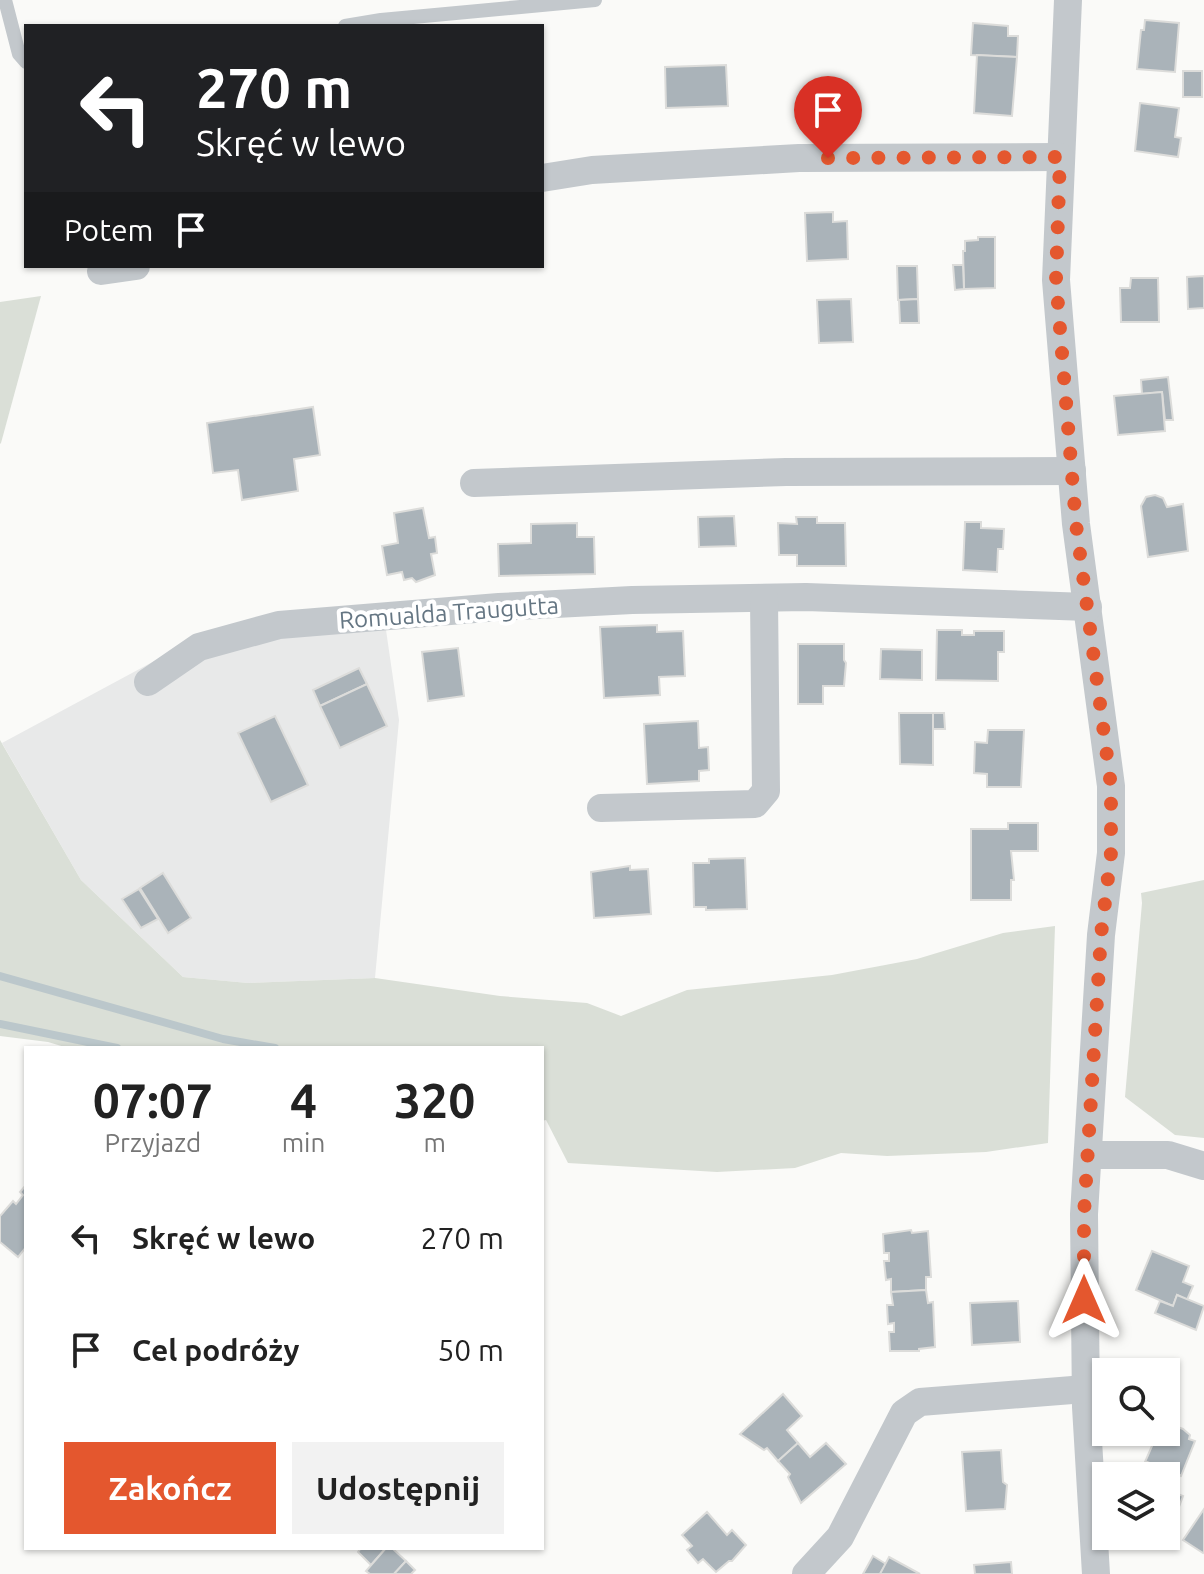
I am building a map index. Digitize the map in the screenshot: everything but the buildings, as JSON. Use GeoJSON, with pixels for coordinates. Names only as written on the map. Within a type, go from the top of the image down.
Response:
{"type":"FeatureCollection","features":[{"type":"Feature","properties":{"kind":"street"},"geometry":{"type":"LineString","coordinates":[[1068,0],[1056,280],[1076,524],[1111,786],[1111,853],[1101,935],[1090,1155],[1084,1214],[1085,1389],[1096,1574]]}},
{"type":"Feature","properties":{"kind":"street"},"geometry":{"type":"LineString","coordinates":[[544,178],[592,170],[799,158],[1060,157]]}},
{"type":"Feature","properties":{"kind":"street"},"geometry":{"type":"LineString","coordinates":[[101,271],[122,268]]}},
{"type":"Feature","properties":{"kind":"street"},"geometry":{"type":"LineString","coordinates":[[474,483],[786,472],[1072,471]]}},
{"type":"Feature","properties":{"kind":"street","name":"Romualda Traugutta"},"geometry":{"type":"LineString","coordinates":[[148,682],[199,647],[279,625],[499,607],[632,600],[806,597],[1088,607]]}},
{"type":"Feature","properties":{"kind":"street"},"geometry":{"type":"LineString","coordinates":[[601,808],[755,804],[766,791],[764,598]]}},
{"type":"Feature","properties":{"kind":"street"},"geometry":{"type":"LineString","coordinates":[[1090,1155],[1168,1155],[1204,1166]]}},
{"type":"Feature","properties":{"kind":"street"},"geometry":{"type":"LineString","coordinates":[[806,1574],[840,1537],[904,1413],[920,1402],[1085,1389]]}},
{"type":"Feature","properties":{"kind":"lane"},"geometry":{"type":"LineString","coordinates":[[5,0],[19,54],[24,60]]}},
{"type":"Feature","properties":{"kind":"lane"},"geometry":{"type":"LineString","coordinates":[[357,24],[595,0]]}},
{"type":"Feature","properties":{"kind":"shaded area"},"geometry":{"type":"Polygon","coordinates":[[[41,296],[1,443],[0,444],[0,302],[41,296]]]}},
{"type":"Feature","properties":{"kind":"shaded area"},"geometry":{"type":"Polygon","coordinates":[[[383,609],[399,720],[375,978],[248,983],[183,977],[81,880],[2,743],[197,638],[383,609]]]}},
{"type":"Feature","properties":{"kind":"shaded area"},"geometry":{"type":"Polygon","coordinates":[[[0,740],[81,880],[183,977],[248,983],[375,978],[500,996],[587,1003],[621,1016],[687,990],[832,975],[917,959],[1003,933],[1055,926],[1048,1143],[986,1152],[887,1156],[841,1153],[795,1168],[717,1172],[568,1163],[544,1120],[544,1046],[61,1046],[0,1036],[0,740]]]}},
{"type":"Feature","properties":{"kind":"shaded area"},"geometry":{"type":"Polygon","coordinates":[[[1204,880],[1204,1138],[1175,1135],[1125,1097],[1141,893],[1204,880]]]}},
{"type":"Feature","properties":{"kind":"waterway"},"geometry":{"type":"LineString","coordinates":[[0,976],[223,1039],[263,1046]]}},
{"type":"Feature","properties":{"kind":"waterway"},"geometry":{"type":"LineString","coordinates":[[0,1024],[107,1046]]}},
{"type":"Feature","properties":{"kind":"route"},"geometry":{"type":"LineString","coordinates":[[828,158],[1060,157],[1056,280],[1076,524],[1111,786],[1111,853],[1101,935],[1090,1155],[1084,1214],[1084,1300]]}}]}
